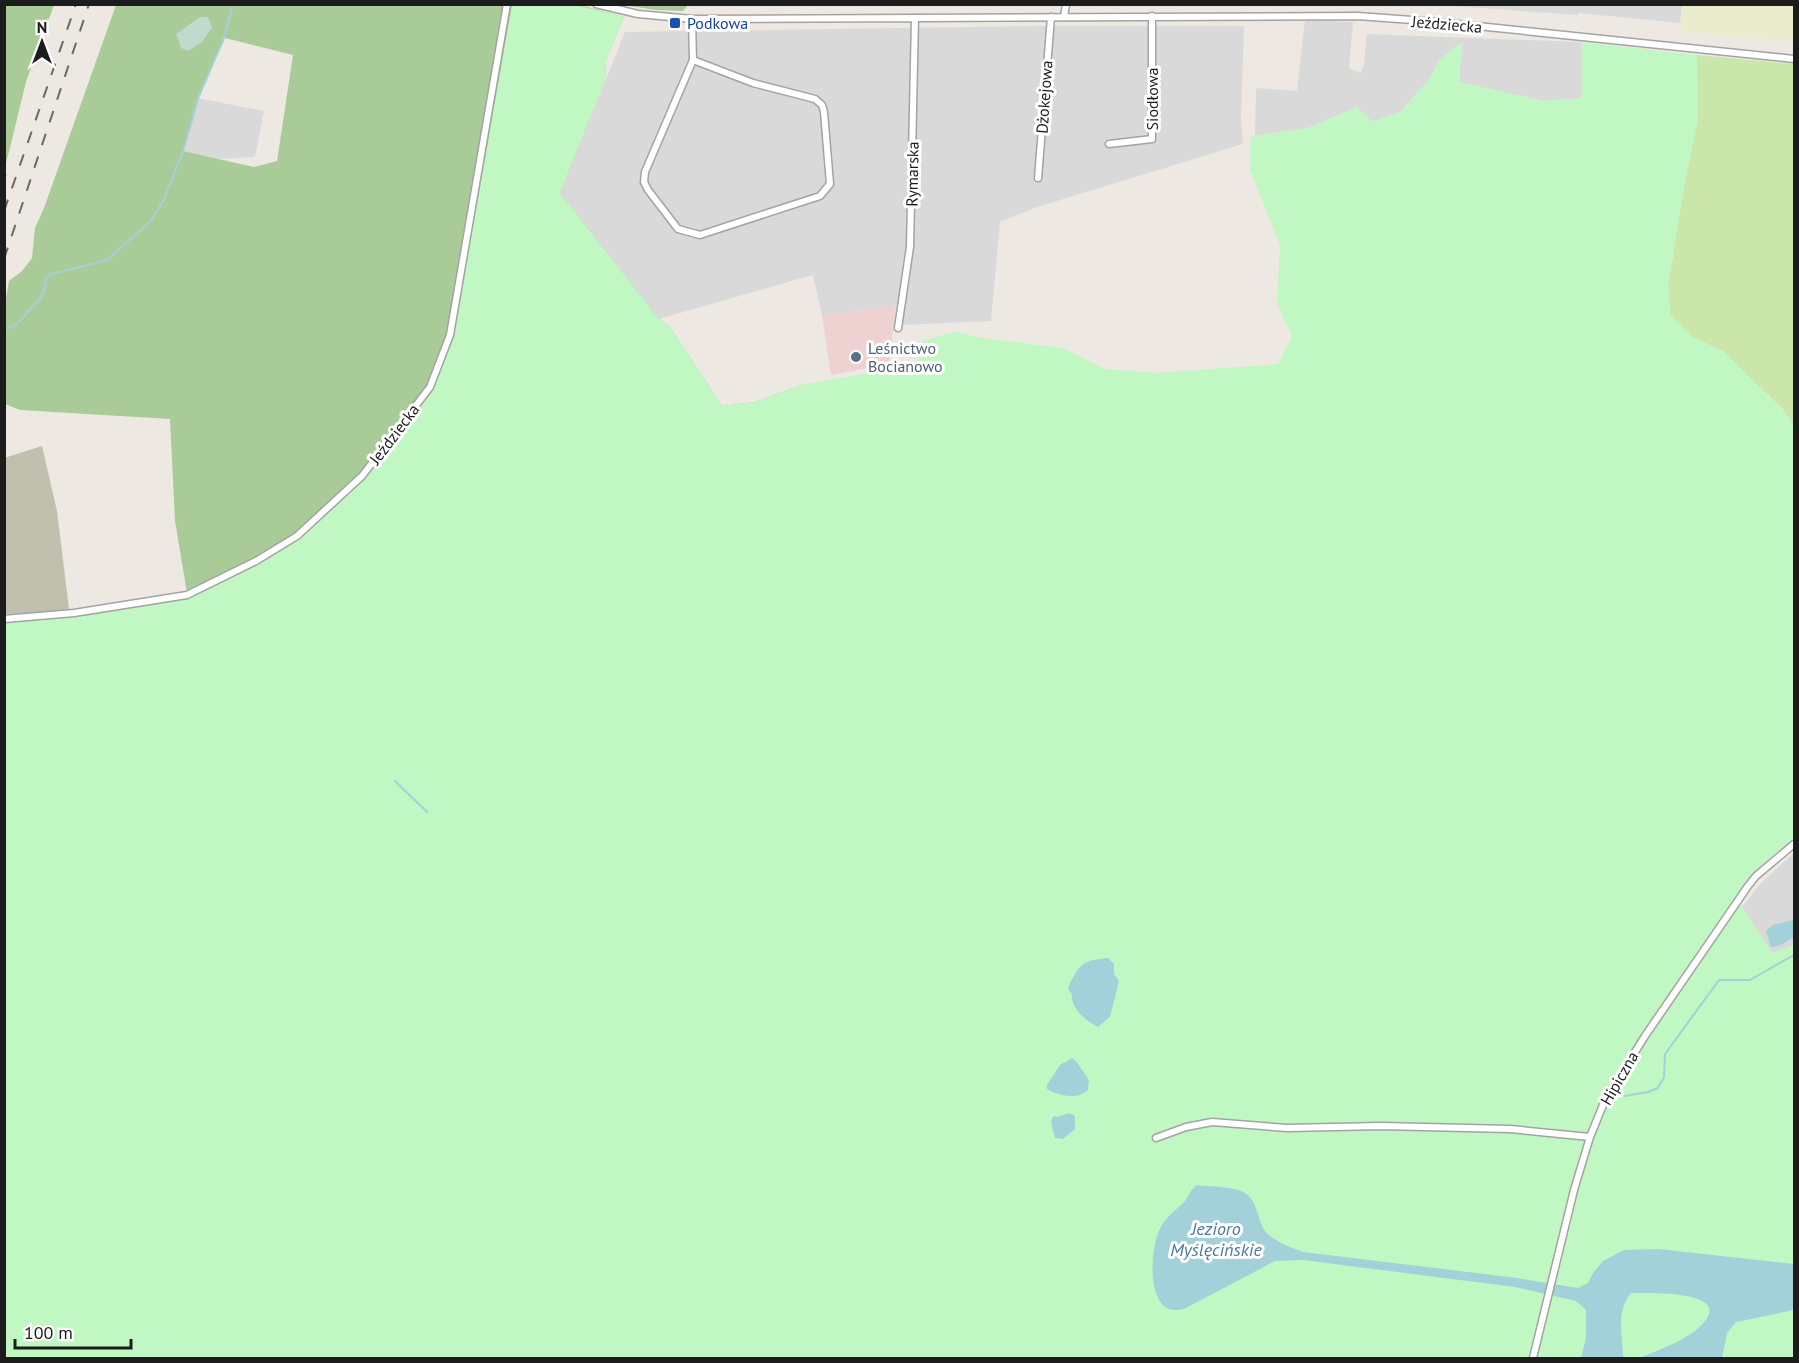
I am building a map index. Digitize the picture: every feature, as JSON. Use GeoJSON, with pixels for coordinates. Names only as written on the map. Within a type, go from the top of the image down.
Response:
{"type":"FeatureCollection","features":[{"type":"Feature","properties":{"kind":"street","name":"Jeździecka"},"geometry":{"type":"LineString","coordinates":[[4,619],[74,613],[188,595],[256,561],[297,536],[362,476],[430,387],[450,335],[507,4]]}},
{"type":"Feature","properties":{"kind":"street","name":"Jeździecka"},"geometry":{"type":"LineString","coordinates":[[596,4],[638,14],[692,19],[1358,16],[1794,58]]}},
{"type":"Feature","properties":{"kind":"street"},"geometry":{"type":"LineString","coordinates":[[1064,16],[1066,4]]}},
{"type":"Feature","properties":{"kind":"street","name":"Siodłowa"},"geometry":{"type":"LineString","coordinates":[[1109,144],[1152,139],[1152,16]]}},
{"type":"Feature","properties":{"kind":"street","name":"Dżokejowa"},"geometry":{"type":"LineString","coordinates":[[1038,178],[1051,17]]}},
{"type":"Feature","properties":{"kind":"street","name":"Rymarska"},"geometry":{"type":"LineString","coordinates":[[898,328],[910,247],[915,18]]}},
{"type":"Feature","properties":{"kind":"street"},"geometry":{"type":"LineString","coordinates":[[692,19],[693,60],[645,172],[644,182],[678,230],[699,235],[820,196],[826,191],[830,184],[822,105],[815,99],[753,83],[693,60]]}},
{"type":"Feature","properties":{"kind":"street","name":"Hipiczna"},"geometry":{"type":"LineString","coordinates":[[1533,1359],[1551,1277],[1590,1137],[1605,1100],[1645,1036],[1748,886],[1756,876],[1794,844]]}},
{"type":"Feature","properties":{"kind":"street"},"geometry":{"type":"LineString","coordinates":[[1156,1138],[1186,1127],[1212,1122],[1287,1128],[1381,1126],[1510,1129],[1590,1137]]}},
{"type":"Feature","properties":{"kind":"shaded area"},"geometry":{"type":"Polygon","coordinates":[[[1438,5],[1682,5],[1680,23],[1579,13],[1578,15],[1438,5]]]}},
{"type":"Feature","properties":{"kind":"shaded area"},"geometry":{"type":"Polygon","coordinates":[[[1682,5],[1794,5],[1794,42],[1680,31],[1682,5]]]}},
{"type":"Feature","properties":{"kind":"shaded area"},"geometry":{"type":"Polygon","coordinates":[[[200,17],[208,17],[212,28],[202,42],[188,51],[181,48],[176,34],[200,17]]]}},
{"type":"Feature","properties":{"kind":"shaded area"},"geometry":{"type":"Polygon","coordinates":[[[1305,20],[1353,22],[1349,68],[1360,73],[1364,65],[1367,34],[1581,42],[1581,98],[1544,101],[1459,82],[1462,43],[1440,60],[1428,81],[1400,112],[1372,122],[1357,107],[1308,128],[1255,136],[1256,88],[1297,91],[1305,20]]]}},
{"type":"Feature","properties":{"kind":"shaded area"},"geometry":{"type":"Polygon","coordinates":[[[1041,26],[1244,26],[1241,120],[1243,144],[1034,208],[1000,222],[991,321],[903,325],[896,305],[822,316],[813,275],[659,319],[560,193],[625,32],[1041,26]]]}},
{"type":"Feature","properties":{"kind":"shaded area"},"geometry":{"type":"Polygon","coordinates":[[[197,98],[264,111],[255,157],[220,159],[184,152],[197,98]]]}},
{"type":"Feature","properties":{"kind":"shaded area","name":"Leśnictwo Bocianowo"},"geometry":{"type":"Polygon","coordinates":[[[896,305],[889,364],[831,375],[822,316],[896,305]]]}},
{"type":"Feature","properties":{"kind":"shaded area"},"geometry":{"type":"Polygon","coordinates":[[[42,446],[57,511],[69,609],[5,616],[4,458],[42,446]]]}},
{"type":"Feature","properties":{"kind":"shaded area"},"geometry":{"type":"Polygon","coordinates":[[[1794,853],[1794,945],[1772,954],[1742,907],[1760,884],[1794,853]]]}},
{"type":"Feature","properties":{"kind":"green space"},"geometry":{"type":"Polygon","coordinates":[[[5,4],[54,5],[26,82],[5,168],[5,4]]]}},
{"type":"Feature","properties":{"kind":"green space"},"geometry":{"type":"Polygon","coordinates":[[[576,4],[624,17],[605,62],[606,77],[560,193],[659,319],[670,327],[722,406],[755,402],[801,385],[5,1358],[188,599],[175,521],[170,419],[20,410],[5,404],[4,310],[9,281],[22,271],[32,258],[35,228],[116,5],[576,4]],[[225,38],[197,99],[183,151],[254,167],[277,161],[293,55],[225,38]]]}},
{"type":"Feature","properties":{"kind":"green space"},"geometry":{"type":"Polygon","coordinates":[[[688,4],[683,11],[624,5],[688,4]]]}},
{"type":"Feature","properties":{"kind":"green space"},"geometry":{"type":"Polygon","coordinates":[[[512,5],[576,5],[624,17],[605,62],[606,77],[560,193],[659,319],[670,327],[722,406],[755,402],[801,385],[893,369],[918,360],[923,341],[954,332],[988,339],[1063,348],[1105,369],[1157,373],[1278,364],[1292,336],[1277,304],[1280,245],[1250,169],[1251,137],[1308,128],[1357,107],[1373,122],[1400,112],[1428,81],[1440,59],[1462,42],[1459,82],[1544,101],[1581,98],[1581,42],[1697,55],[1698,119],[1684,186],[1668,286],[1670,315],[1692,337],[1723,351],[1794,425],[1794,838],[1754,871],[1735,900],[1772,953],[1794,945],[1794,1358],[5,1358],[4,614],[69,611],[185,591],[256,561],[297,536],[362,476],[430,387],[450,335],[474,221],[512,5]]]}},
{"type":"Feature","properties":{"kind":"green space"},"geometry":{"type":"Polygon","coordinates":[[[1697,55],[1794,64],[1794,425],[1783,410],[1723,351],[1692,337],[1670,315],[1668,286],[1684,186],[1698,119],[1697,55]]]}},
{"type":"Feature","properties":{"kind":"water"},"geometry":{"type":"Polygon","coordinates":[[[1794,920],[1794,937],[1779,946],[1771,947],[1766,931],[1773,925],[1794,920]]]}},
{"type":"Feature","properties":{"kind":"water"},"geometry":{"type":"Polygon","coordinates":[[[1108,958],[1114,964],[1114,974],[1119,981],[1110,1017],[1098,1027],[1080,1014],[1068,990],[1080,967],[1092,960],[1108,958]]]}},
{"type":"Feature","properties":{"kind":"water"},"geometry":{"type":"Polygon","coordinates":[[[1072,1058],[1089,1080],[1088,1090],[1079,1095],[1068,1096],[1047,1089],[1047,1085],[1060,1065],[1072,1058]]]}},
{"type":"Feature","properties":{"kind":"water"},"geometry":{"type":"Polygon","coordinates":[[[1069,1113],[1075,1116],[1075,1129],[1063,1139],[1055,1138],[1052,1119],[1054,1116],[1069,1113]]]}},
{"type":"Feature","properties":{"kind":"water","name":"Jezioro Myślęcińskie"},"geometry":{"type":"Polygon","coordinates":[[[1197,1185],[1243,1192],[1252,1200],[1260,1222],[1270,1236],[1303,1252],[1517,1278],[1578,1288],[1588,1283],[1603,1261],[1624,1250],[1658,1249],[1794,1264],[1794,1310],[1736,1322],[1727,1333],[1722,1358],[1640,1358],[1686,1337],[1707,1318],[1709,1309],[1704,1302],[1680,1295],[1631,1293],[1623,1307],[1622,1315],[1621,1330],[1625,1358],[1581,1358],[1586,1338],[1586,1310],[1576,1301],[1515,1287],[1303,1260],[1275,1261],[1186,1308],[1173,1310],[1164,1305],[1157,1296],[1153,1254],[1163,1223],[1197,1185]]]}},
{"type":"Feature","properties":{"kind":"waterway"},"geometry":{"type":"LineString","coordinates":[[9,328],[20,321],[41,297],[46,278],[51,274],[107,260],[152,220],[165,197],[183,151],[199,96],[224,38],[233,4]]}},
{"type":"Feature","properties":{"kind":"waterway"},"geometry":{"type":"LineString","coordinates":[[4,179],[6,175]]}},
{"type":"Feature","properties":{"kind":"waterway"},"geometry":{"type":"LineString","coordinates":[[395,781],[427,812]]}},
{"type":"Feature","properties":{"kind":"waterway"},"geometry":{"type":"LineString","coordinates":[[1625,1096],[1658,1088],[1664,1077],[1665,1054],[1719,980],[1750,980],[1794,955]]}},
{"type":"Feature","properties":{"kind":"railway"},"geometry":{"type":"LineString","coordinates":[[4,211],[76,4]]}},
{"type":"Feature","properties":{"kind":"railway"},"geometry":{"type":"LineString","coordinates":[[4,259],[89,4]]}},
{"type":"Feature","properties":{"kind":"place","name":"Podkowa"},"geometry":{"type":"Point","coordinates":[675,23]}},
{"type":"Feature","properties":{"kind":"place","name":"Leśnictwo Bocianowo"},"geometry":{"type":"Point","coordinates":[856,357]}}]}
